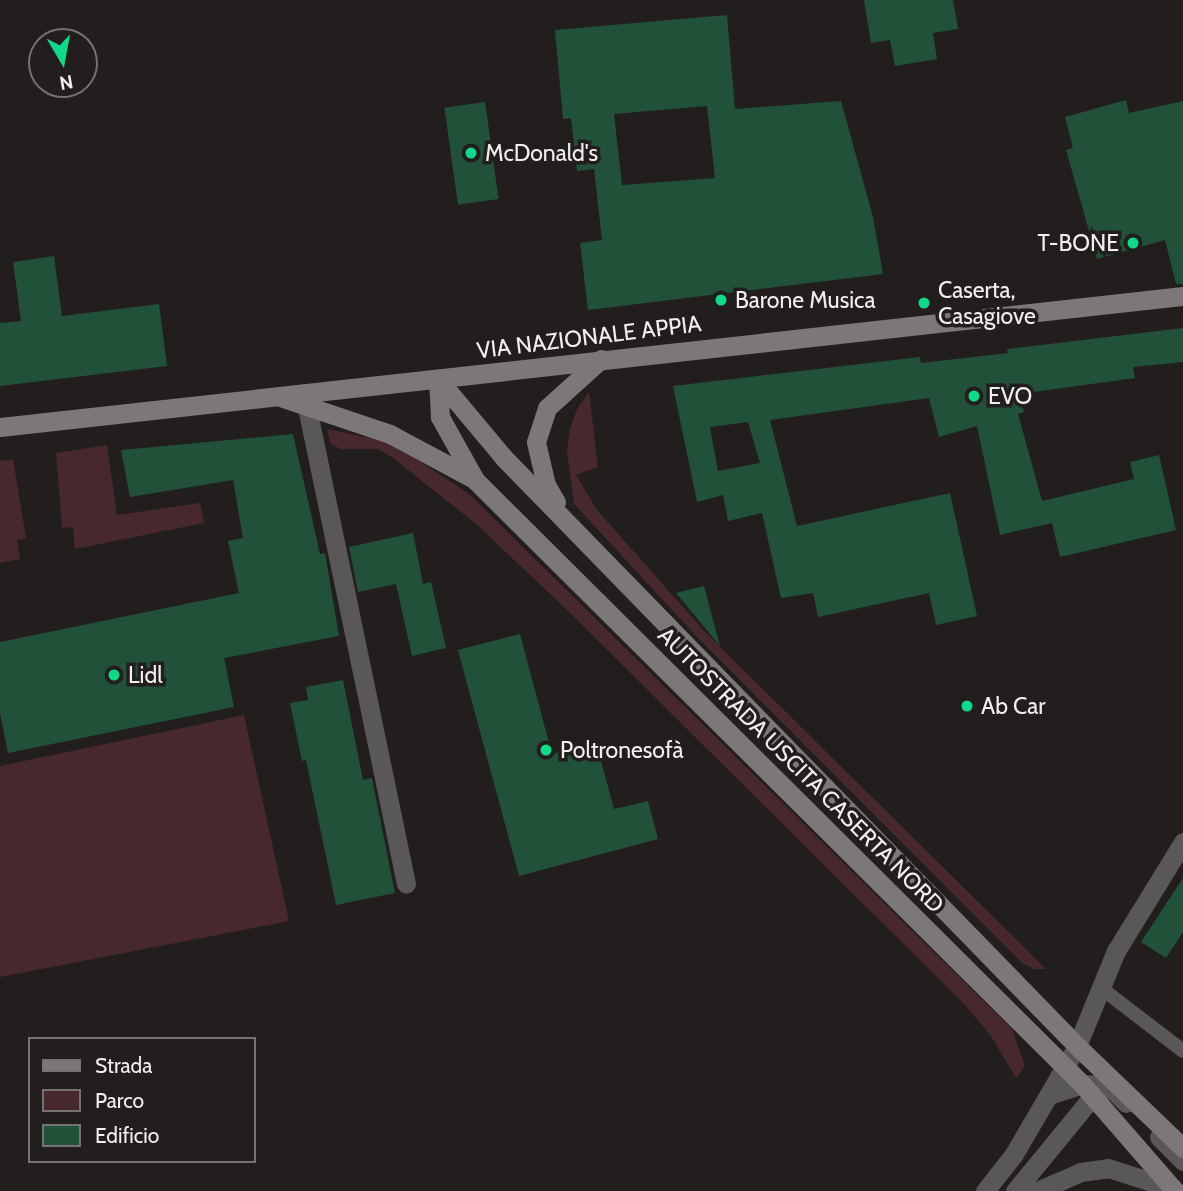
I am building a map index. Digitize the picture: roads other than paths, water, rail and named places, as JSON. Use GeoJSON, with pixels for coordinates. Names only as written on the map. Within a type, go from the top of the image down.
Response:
{"type":"FeatureCollection","features":[{"type":"Feature","properties":{"kind":"main road","name":"VIA NAZIONALE APPIA"},"geometry":{"type":"LineString","coordinates":[[0,427],[276,396],[305,399],[601,359],[1183,296]]}},
{"type":"Feature","properties":{"kind":"main road"},"geometry":{"type":"LineString","coordinates":[[566,522],[546,485],[536,442],[547,408],[559,394],[601,359]]}},
{"type":"Feature","properties":{"kind":"main road"},"geometry":{"type":"LineString","coordinates":[[438,379],[440,417],[475,480]]}},
{"type":"Feature","properties":{"kind":"main road","name":"AUTOSTRADA USCITA CASERTA NORD"},"geometry":{"type":"LineString","coordinates":[[438,379],[504,458],[1077,1046],[1097,1085],[1174,1190]]}},
{"type":"Feature","properties":{"kind":"main road"},"geometry":{"type":"LineString","coordinates":[[305,399],[390,435],[475,480]]}},
{"type":"Feature","properties":{"kind":"main road","name":"AUTOSTRADA USCITA CASERTA NORD"},"geometry":{"type":"LineString","coordinates":[[475,480],[1065,1068],[1097,1085],[1183,1148]]}},
{"type":"Feature","properties":{"kind":"street"},"geometry":{"type":"LineString","coordinates":[[305,399],[406,884]]}},
{"type":"Feature","properties":{"kind":"street"},"geometry":{"type":"LineString","coordinates":[[985,1191],[1014,1154],[1065,1068],[1077,1046],[1116,951],[1183,842]]}},
{"type":"Feature","properties":{"kind":"street"},"geometry":{"type":"LineString","coordinates":[[1049,1095],[1097,1085],[1114,1091],[1183,1161]]}},
{"type":"Feature","properties":{"kind":"street"},"geometry":{"type":"LineString","coordinates":[[1015,1191],[1097,1085]]}},
{"type":"Feature","properties":{"kind":"street"},"geometry":{"type":"LineString","coordinates":[[1014,1154],[1033,1169]]}},
{"type":"Feature","properties":{"kind":"street","name":"AUTOSTRADA USCITA CASERTA NORD"},"geometry":{"type":"LineString","coordinates":[[1037,1191],[1081,1172],[1108,1168],[1174,1190]]}},
{"type":"Feature","properties":{"kind":"lane"},"geometry":{"type":"LineString","coordinates":[[1101,988],[1183,1051]]}},
{"type":"Feature","properties":{"kind":"place","name":"McDonald's"},"geometry":{"type":"Point","coordinates":[471,153]}},
{"type":"Feature","properties":{"kind":"place","name":"T-BONE"},"geometry":{"type":"Point","coordinates":[1133,243]}},
{"type":"Feature","properties":{"kind":"place","name":"Barone Musica"},"geometry":{"type":"Point","coordinates":[721,300]}},
{"type":"Feature","properties":{"kind":"place","name":"Caserta, Casagiove"},"geometry":{"type":"Point","coordinates":[924,303]}},
{"type":"Feature","properties":{"kind":"place","name":"EVO"},"geometry":{"type":"Point","coordinates":[974,396]}},
{"type":"Feature","properties":{"kind":"place","name":"Lidl"},"geometry":{"type":"Point","coordinates":[114,675]}},
{"type":"Feature","properties":{"kind":"place","name":"Ab Car"},"geometry":{"type":"Point","coordinates":[967,706]}},
{"type":"Feature","properties":{"kind":"place","name":"Poltronesofà"},"geometry":{"type":"Point","coordinates":[546,750]}}]}
